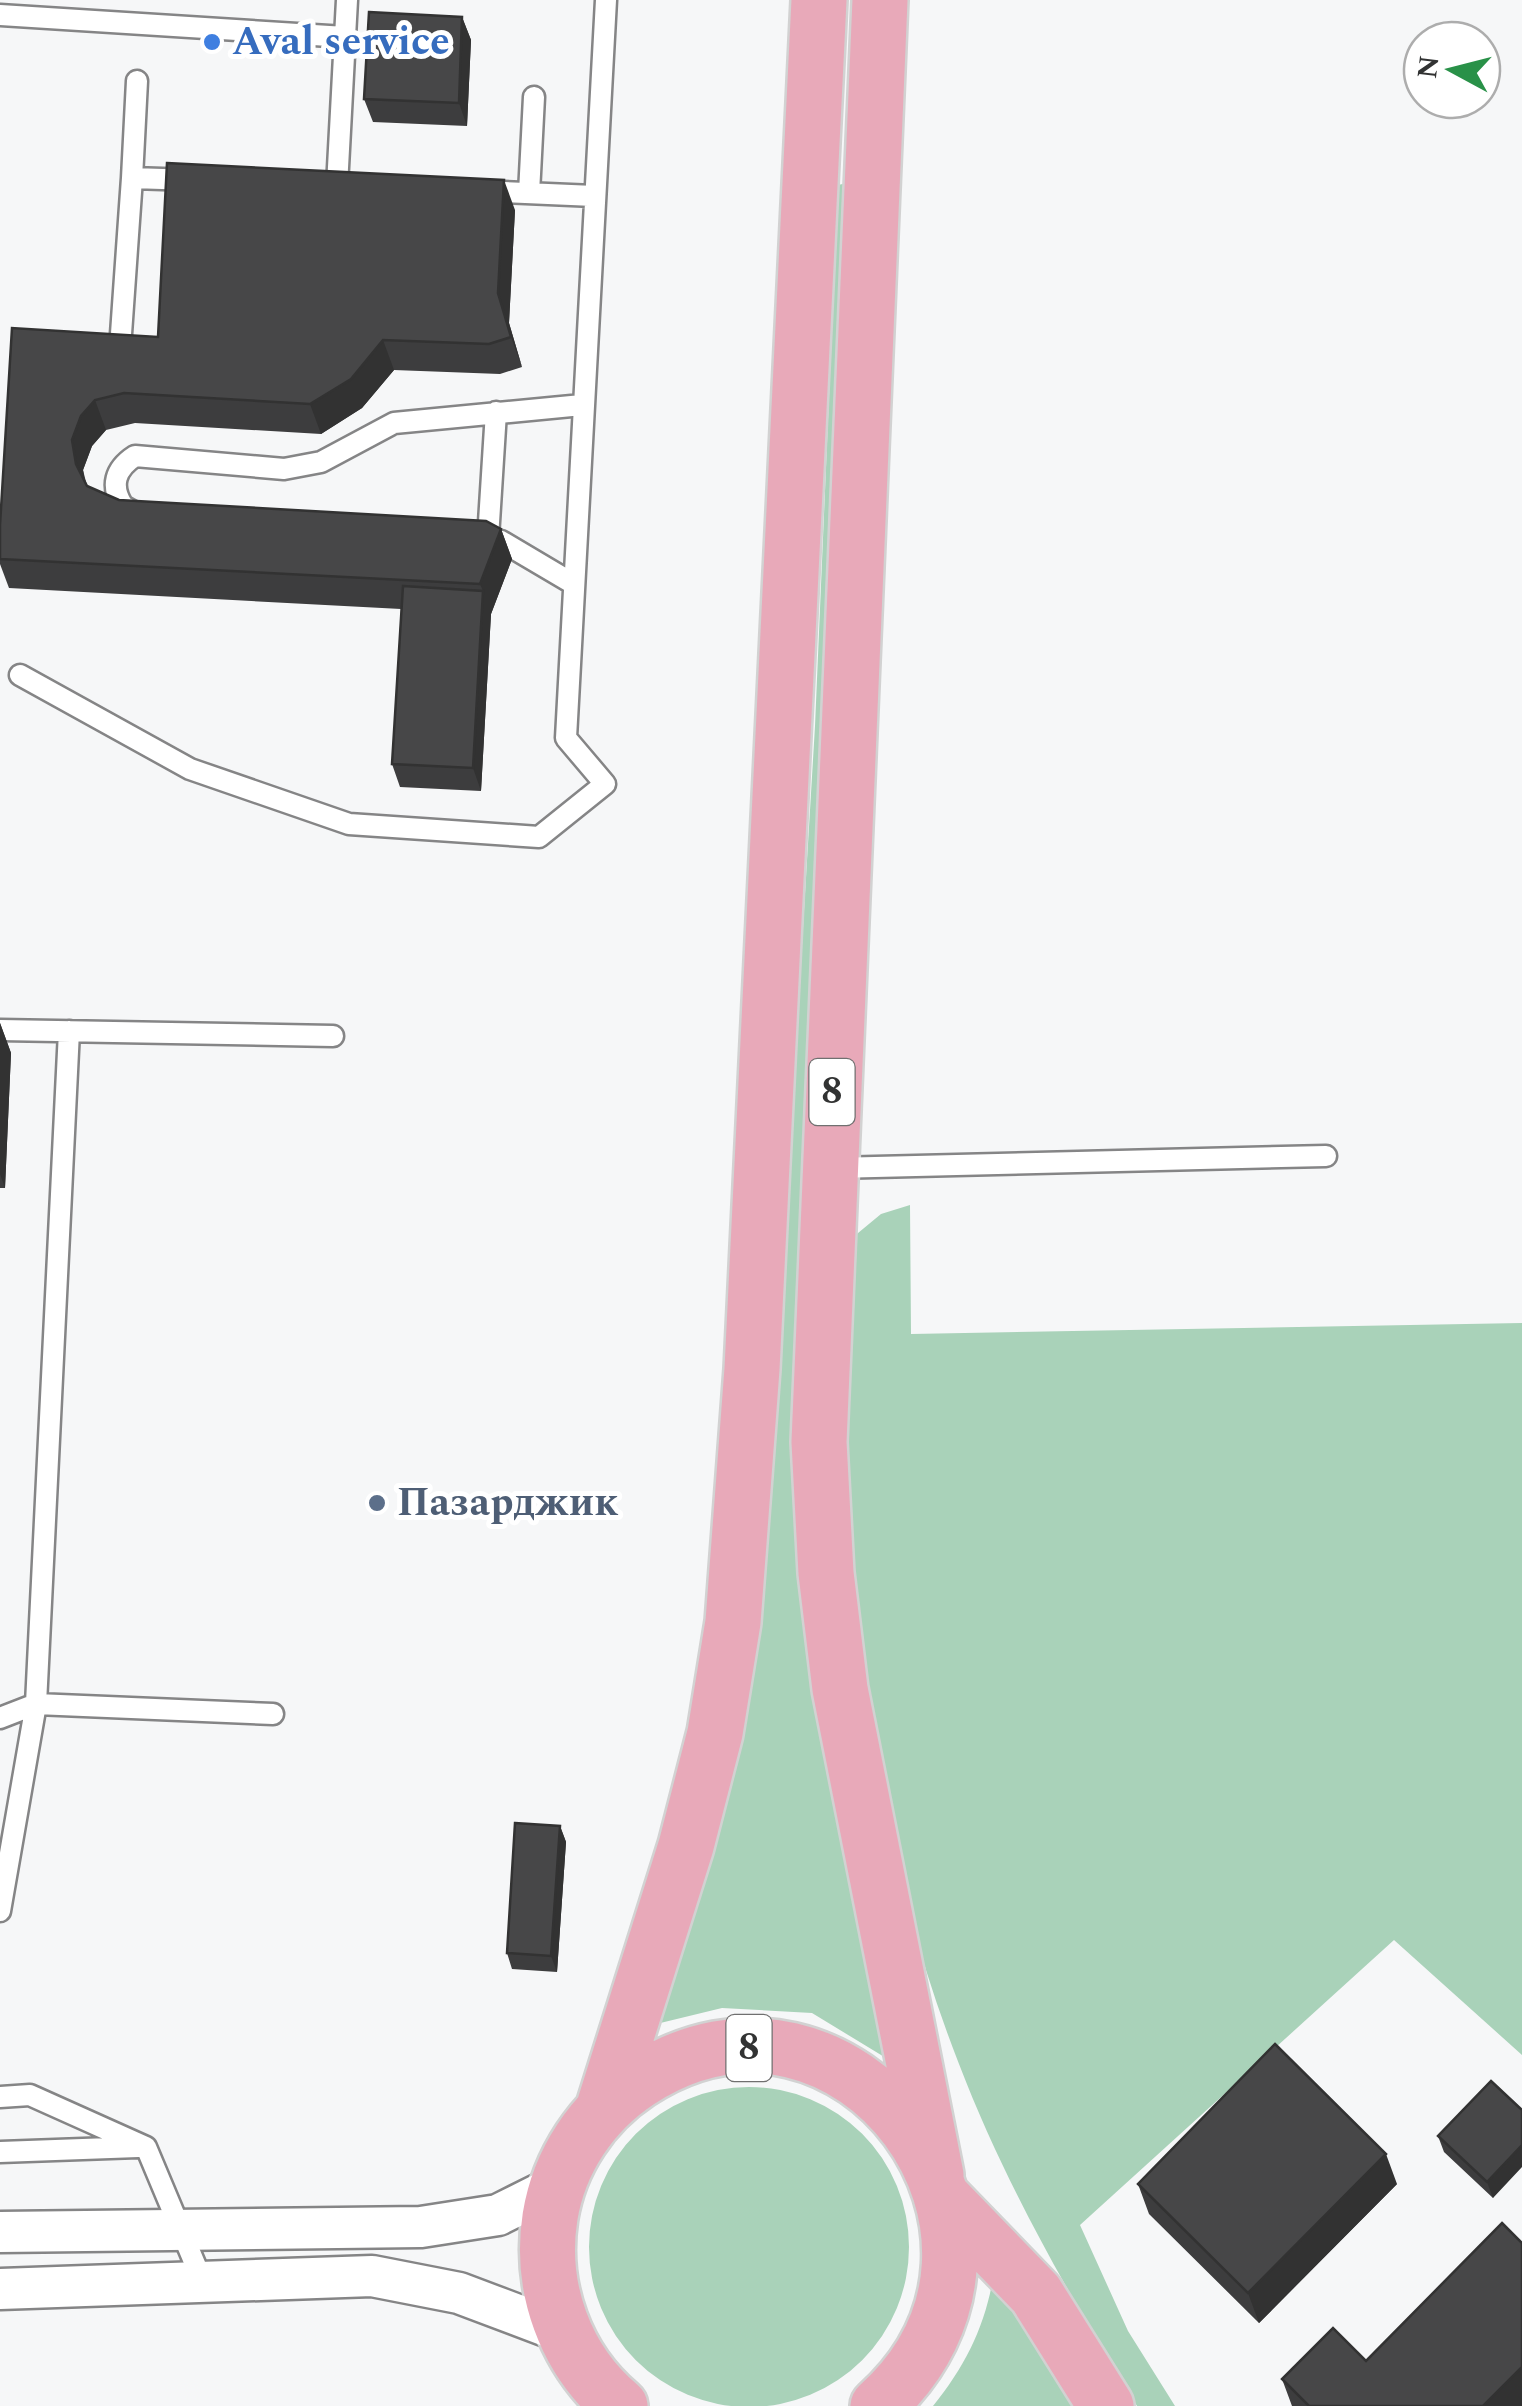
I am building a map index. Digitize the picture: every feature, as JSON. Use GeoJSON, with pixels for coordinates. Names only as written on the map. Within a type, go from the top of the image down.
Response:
{"type":"FeatureCollection","features":[{"type":"Feature","properties":{"kind":"main road","name":"8"},"geometry":{"type":"LineString","coordinates":[[603,2110],[691,1827],[715,1733],[735,1605],[752,1369],[819,0]]}},
{"type":"Feature","properties":{"kind":"main road","name":"8"},"geometry":{"type":"LineString","coordinates":[[878,2406],[924,2352],[944,2303],[951,2251],[854,1764],[826,1573],[819,1442],[880,0]]}},
{"type":"Feature","properties":{"kind":"main road","name":"8"},"geometry":{"type":"LineString","coordinates":[[620,2406],[592,2378],[565,2333],[547,2260],[558,2185],[576,2146],[603,2110],[652,2072],[680,2060],[741,2048],[803,2054],[832,2065],[884,2099],[923,2147],[941,2187],[1036,2294],[1106,2406]]}},
{"type":"Feature","properties":{"kind":"street"},"geometry":{"type":"LineString","coordinates":[[0,2232],[372,2230],[461,2223],[498,2214],[558,2185]]}},
{"type":"Feature","properties":{"kind":"street"},"geometry":{"type":"LineString","coordinates":[[0,2289],[372,2276],[415,2282],[504,2308],[565,2333]]}},
{"type":"Feature","properties":{"kind":"lane"},"geometry":{"type":"LineString","coordinates":[[337,186],[348,0]]}},
{"type":"Feature","properties":{"kind":"lane"},"geometry":{"type":"LineString","coordinates":[[20,674],[190,769],[349,824],[540,837],[605,784],[566,738],[606,0]]}},
{"type":"Feature","properties":{"kind":"lane"},"geometry":{"type":"LineString","coordinates":[[0,15],[346,37]]}},
{"type":"Feature","properties":{"kind":"lane"},"geometry":{"type":"LineString","coordinates":[[120,348],[137,82]]}},
{"type":"Feature","properties":{"kind":"lane"},"geometry":{"type":"LineString","coordinates":[[529,194],[534,97]]}},
{"type":"Feature","properties":{"kind":"lane"},"geometry":{"type":"LineString","coordinates":[[132,178],[206,181]]}},
{"type":"Feature","properties":{"kind":"lane"},"geometry":{"type":"LineString","coordinates":[[452,190],[594,196]]}},
{"type":"Feature","properties":{"kind":"lane"},"geometry":{"type":"LineString","coordinates":[[157,518],[133,513],[117,497],[118,472],[135,456],[301,467],[320,462],[394,423],[582,405]]}},
{"type":"Feature","properties":{"kind":"lane"},"geometry":{"type":"LineString","coordinates":[[496,412],[478,538],[501,541],[572,583]]}},
{"type":"Feature","properties":{"kind":"lane"},"geometry":{"type":"LineString","coordinates":[[0,1030],[332,1036]]}},
{"type":"Feature","properties":{"kind":"lane"},"geometry":{"type":"LineString","coordinates":[[0,1911],[36,1704],[69,1031]]}},
{"type":"Feature","properties":{"kind":"lane"},"geometry":{"type":"LineString","coordinates":[[829,1168],[1326,1156]]}},
{"type":"Feature","properties":{"kind":"lane"},"geometry":{"type":"LineString","coordinates":[[0,1718],[36,1704],[273,1714]]}},
{"type":"Feature","properties":{"kind":"lane"},"geometry":{"type":"LineString","coordinates":[[0,2097],[30,2095],[146,2146],[203,2283]]}},
{"type":"Feature","properties":{"kind":"lane"},"geometry":{"type":"LineString","coordinates":[[0,2152],[146,2146]]}},
{"type":"Feature","properties":{"kind":"green space"},"geometry":{"type":"Polygon","coordinates":[[[847,183],[803,1304],[886,2058],[812,2013],[722,2008],[648,2026],[712,1855],[745,1715],[766,1550],[815,726],[838,185],[847,183]]]}},
{"type":"Feature","properties":{"kind":"green space"},"geometry":{"type":"Polygon","coordinates":[[[910,1205],[911,1334],[1522,1323],[1522,2055],[1394,1940],[1080,2225],[1128,2331],[1175,2406],[1137,2406],[1063,2282],[1018,2196],[959,2064],[914,1931],[897,1864],[860,1657],[846,1518],[845,1413],[852,1238],[881,1214],[910,1205]]]}},
{"type":"Feature","properties":{"kind":"green space"},"geometry":{"type":"Polygon","coordinates":[[[733,2087],[765,2087],[825,2106],[851,2123],[873,2145],[902,2200],[909,2247],[902,2294],[890,2323],[873,2349],[851,2371],[796,2400],[765,2407],[733,2407],[673,2388],[647,2371],[625,2349],[596,2294],[589,2263],[589,2231],[608,2171],[625,2145],[647,2123],[702,2094],[733,2087]]]}},
{"type":"Feature","properties":{"kind":"green space"},"geometry":{"type":"Polygon","coordinates":[[[995,2265],[1077,2406],[933,2406],[974,2340],[995,2265]]]}},
{"type":"Feature","properties":{"kind":"building"},"geometry":{"type":"Polygon","coordinates":[[[369,12],[462,17],[459,103],[364,99],[369,12]]]}},
{"type":"Feature","properties":{"kind":"building"},"geometry":{"type":"Polygon","coordinates":[[[167,163],[504,180],[498,293],[511,337],[489,344],[383,340],[351,379],[310,404],[124,393],[95,400],[81,416],[72,440],[76,464],[87,486],[119,500],[486,521],[501,529],[480,584],[0,559],[12,328],[158,337],[167,163]]]}},
{"type":"Feature","properties":{"kind":"building"},"geometry":{"type":"Polygon","coordinates":[[[403,586],[483,591],[473,768],[392,764],[403,586]]]}},
{"type":"Feature","properties":{"kind":"building"},"geometry":{"type":"Polygon","coordinates":[[[515,1823],[560,1826],[551,1956],[507,1953],[515,1823]]]}},
{"type":"Feature","properties":{"kind":"building"},"geometry":{"type":"Polygon","coordinates":[[[1275,2044],[1386,2154],[1248,2293],[1138,2184],[1275,2044]]]}},
{"type":"Feature","properties":{"kind":"building"},"geometry":{"type":"Polygon","coordinates":[[[1491,2081],[1522,2110],[1522,2145],[1487,2182],[1438,2136],[1491,2081]]]}},
{"type":"Feature","properties":{"kind":"building"},"geometry":{"type":"Polygon","coordinates":[[[1502,2223],[1522,2243],[1522,2367],[1483,2406],[1309,2406],[1282,2379],[1333,2328],[1366,2361],[1502,2223]]]}},
{"type":"Feature","properties":{"kind":"place","name":"Aval service"},"geometry":{"type":"Point","coordinates":[212,42]}},
{"type":"Feature","properties":{"kind":"place","name":"Пазарджик"},"geometry":{"type":"Point","coordinates":[377,1503]}}]}
